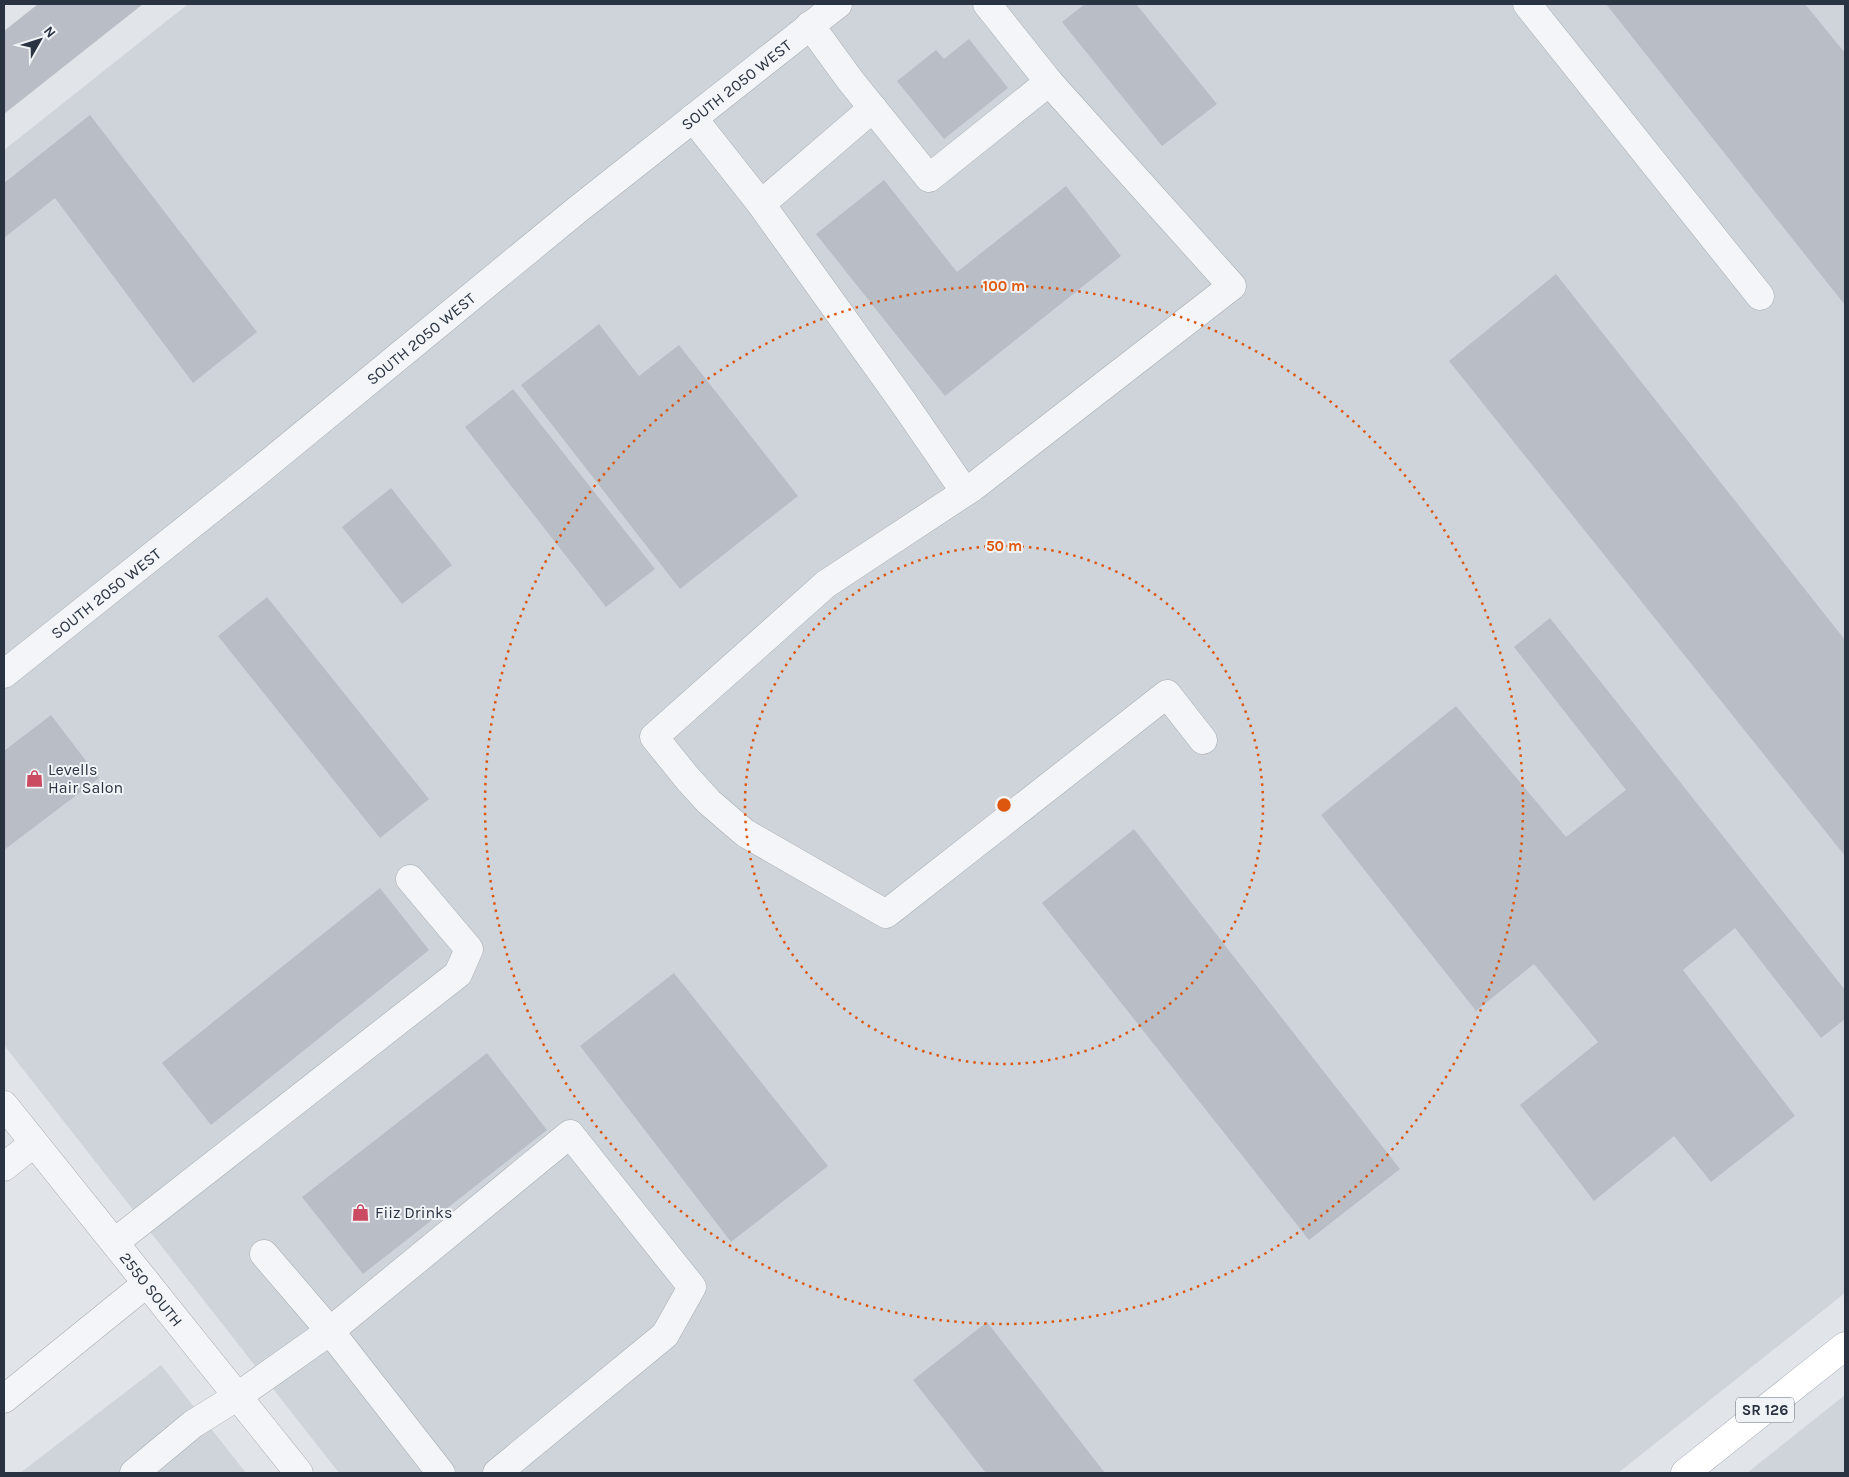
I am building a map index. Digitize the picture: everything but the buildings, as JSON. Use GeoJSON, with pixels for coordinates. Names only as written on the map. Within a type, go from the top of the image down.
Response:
{"type":"FeatureCollection","features":[{"type":"Feature","properties":{"kind":"main road","name":"SR 126"},"geometry":{"type":"LineString","coordinates":[[1685,1473],[1845,1346]]}},
{"type":"Feature","properties":{"kind":"street","name":"SOUTH 2050 WEST"},"geometry":{"type":"LineString","coordinates":[[4,674],[254,476],[577,210],[838,4]]}},
{"type":"Feature","properties":{"kind":"street"},"geometry":{"type":"LineString","coordinates":[[1527,4],[1760,296]]}},
{"type":"Feature","properties":{"kind":"street"},"geometry":{"type":"LineString","coordinates":[[995,7],[1048,82],[1232,286],[965,492],[826,584],[654,737],[709,802],[745,833],[886,914],[1167,694],[1203,740]]}},
{"type":"Feature","properties":{"kind":"street"},"geometry":{"type":"LineString","coordinates":[[810,25],[929,178],[1048,82]]}},
{"type":"Feature","properties":{"kind":"street"},"geometry":{"type":"LineString","coordinates":[[761,204],[873,108]]}},
{"type":"Feature","properties":{"kind":"street"},"geometry":{"type":"LineString","coordinates":[[693,118],[761,204],[965,492]]}},
{"type":"Feature","properties":{"kind":"street"},"geometry":{"type":"LineString","coordinates":[[115,1242],[458,974],[469,949],[410,880]]}},
{"type":"Feature","properties":{"kind":"street","name":"2550 SOUTH"},"geometry":{"type":"LineString","coordinates":[[4,1106],[299,1473]]}},
{"type":"Feature","properties":{"kind":"street"},"geometry":{"type":"LineString","coordinates":[[134,1473],[193,1424],[238,1396],[330,1331],[570,1134],[692,1287],[665,1335],[497,1473]]}},
{"type":"Feature","properties":{"kind":"street"},"geometry":{"type":"LineString","coordinates":[[4,1167],[34,1143]]}},
{"type":"Feature","properties":{"kind":"street"},"geometry":{"type":"LineString","coordinates":[[264,1254],[330,1331],[440,1473]]}},
{"type":"Feature","properties":{"kind":"street"},"geometry":{"type":"LineString","coordinates":[[4,1399],[147,1283]]}},
{"type":"Feature","properties":{"kind":"shaded area"},"geometry":{"type":"Polygon","coordinates":[[[188,4],[1845,4],[1845,1293],[1618,1473],[339,1473],[4,1045],[4,150],[188,4]]]}},
{"type":"Feature","properties":{"kind":"shaded area"},"geometry":{"type":"Polygon","coordinates":[[[161,1365],[246,1473],[20,1473],[161,1365]]]}},
{"type":"Feature","properties":{"kind":"shaded area"},"geometry":{"type":"Polygon","coordinates":[[[1845,1395],[1845,1473],[1747,1473],[1845,1395]]]}},
{"type":"Feature","properties":{"kind":"place","name":"Levells Hair Salon"},"geometry":{"type":"Point","coordinates":[34,778]}},
{"type":"Feature","properties":{"kind":"place","name":"Fiiz Drinks"},"geometry":{"type":"Point","coordinates":[361,1212]}}]}
